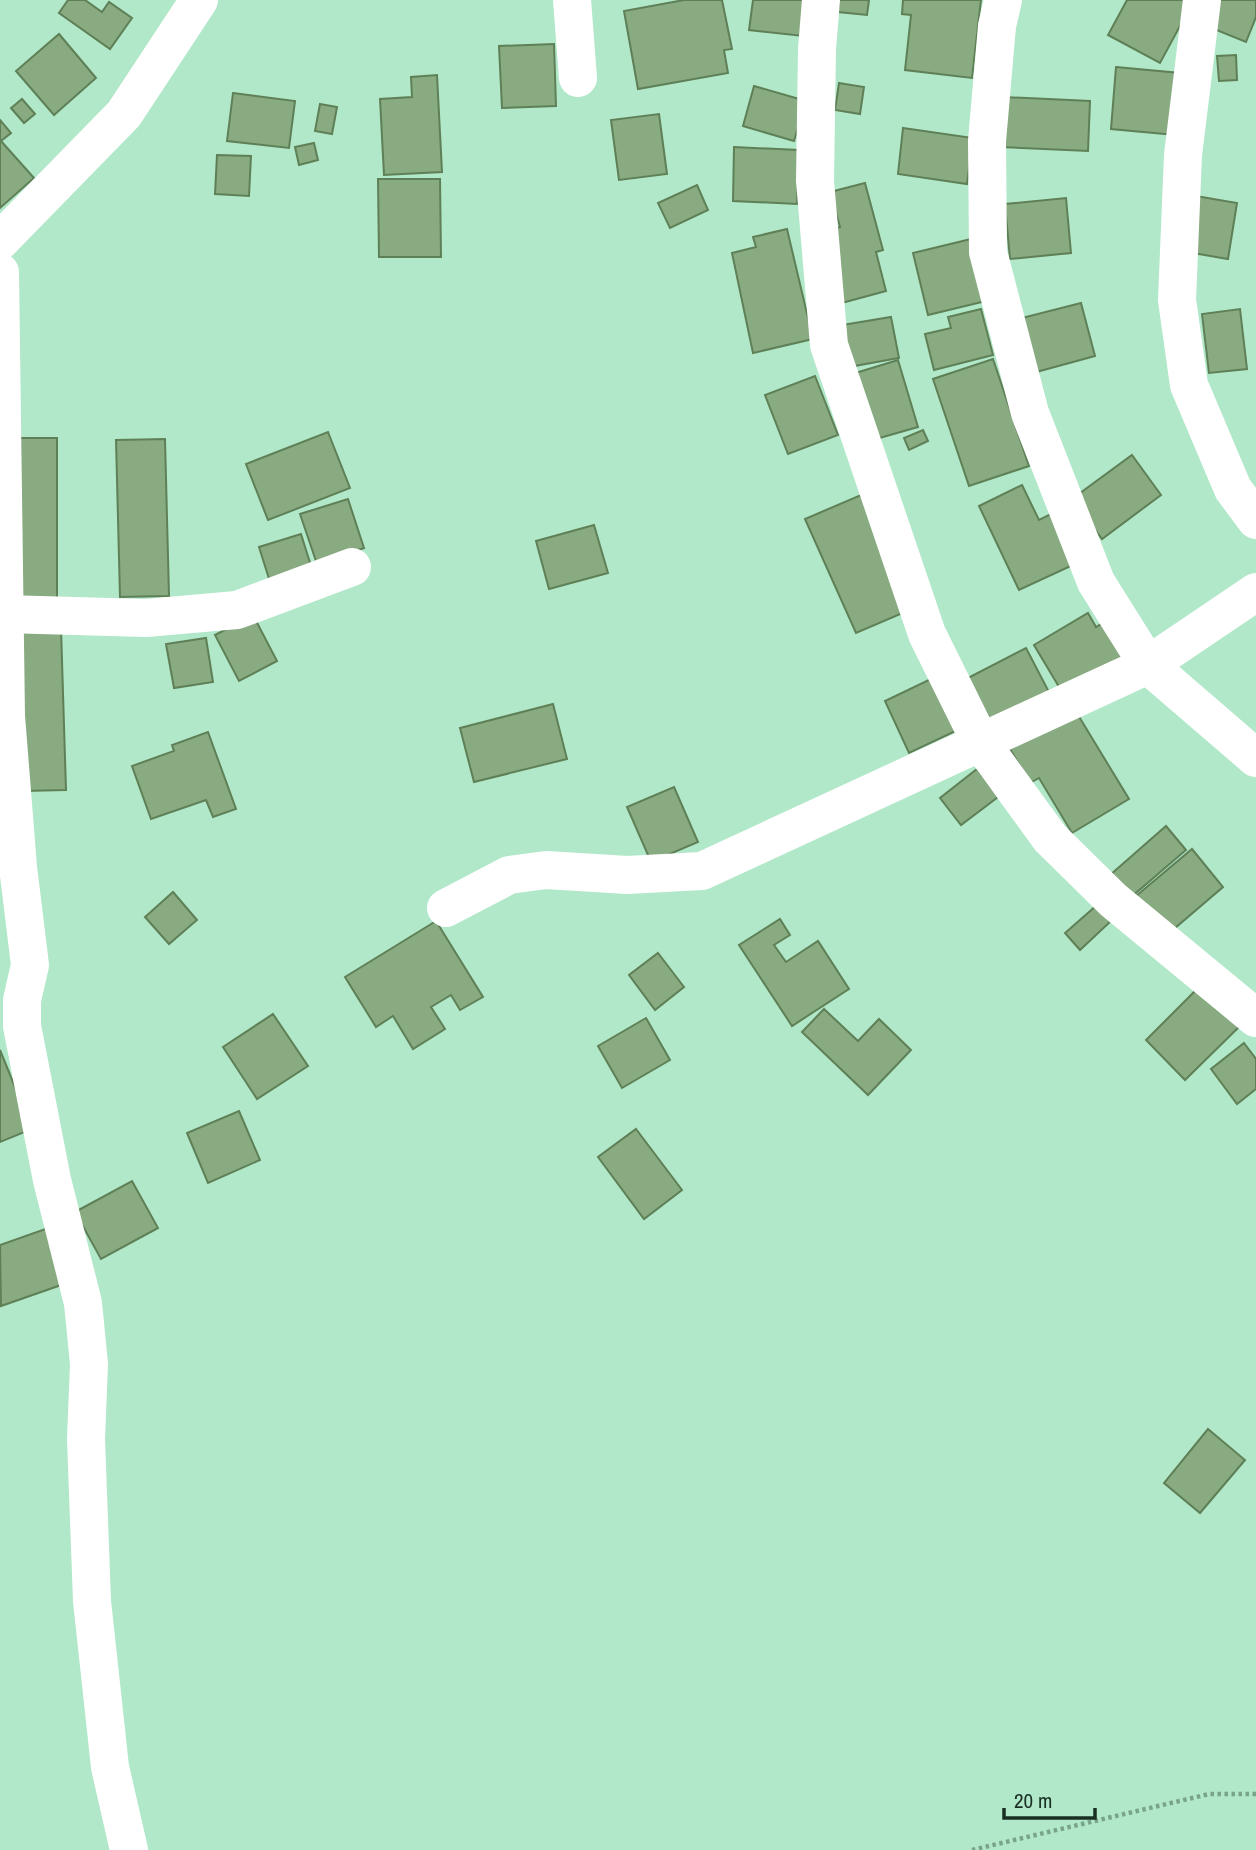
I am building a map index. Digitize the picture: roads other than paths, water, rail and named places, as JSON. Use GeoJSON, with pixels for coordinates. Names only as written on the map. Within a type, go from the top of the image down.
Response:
{"type":"FeatureCollection","features":[{"type":"Feature","properties":{"kind":"street"},"geometry":{"type":"LineString","coordinates":[[0,241],[124,114],[199,0]]}},
{"type":"Feature","properties":{"kind":"street"},"geometry":{"type":"LineString","coordinates":[[572,0],[578,78]]}},
{"type":"Feature","properties":{"kind":"street"},"geometry":{"type":"LineString","coordinates":[[821,0],[817,49],[815,181],[829,345],[927,634],[981,743],[1050,838],[1113,900],[1256,1018]]}},
{"type":"Feature","properties":{"kind":"street"},"geometry":{"type":"LineString","coordinates":[[1003,0],[997,26],[987,141],[988,252],[1030,413],[1096,582],[1148,665],[1256,758]]}},
{"type":"Feature","properties":{"kind":"street"},"geometry":{"type":"LineString","coordinates":[[1202,0],[1183,155],[1177,300],[1189,385],[1233,489],[1256,520]]}},
{"type":"Feature","properties":{"kind":"street"},"geometry":{"type":"LineString","coordinates":[[0,272],[9,863],[25,909],[30,965],[22,1000],[22,1026],[52,1180],[83,1303],[89,1364],[86,1439],[92,1601],[110,1767],[129,1850]]}},
{"type":"Feature","properties":{"kind":"street"},"geometry":{"type":"LineString","coordinates":[[4,614],[146,618],[237,610],[352,567]]}},
{"type":"Feature","properties":{"kind":"street"},"geometry":{"type":"LineString","coordinates":[[446,908],[509,875],[546,870],[627,875],[702,871],[1148,665],[1256,592]]}}]}
